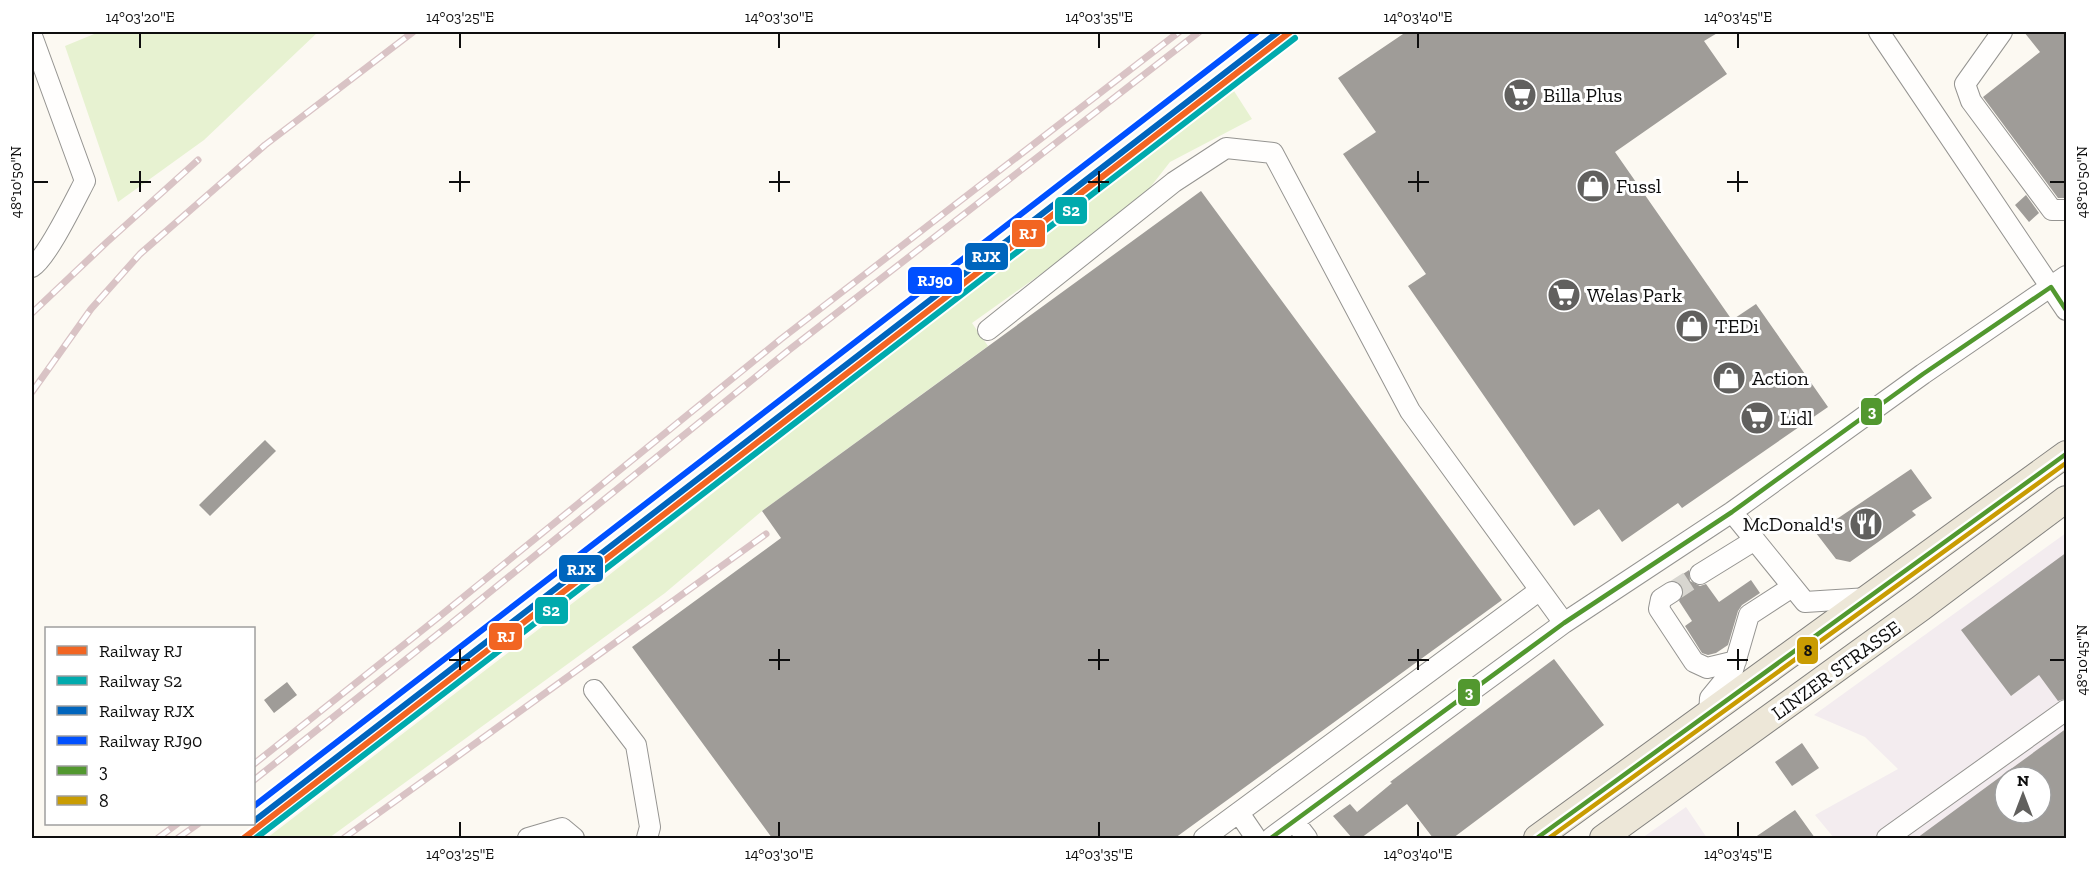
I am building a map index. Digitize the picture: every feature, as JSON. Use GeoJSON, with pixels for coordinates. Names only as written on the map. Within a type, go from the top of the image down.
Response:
{"type":"FeatureCollection","features":[{"type":"Feature","properties":{"kind":"main road","name":"LINZER STRASSE"},"geometry":{"type":"LineString","coordinates":[[1537,838],[2067,454]]}},
{"type":"Feature","properties":{"kind":"main road","name":"LINZER STRASSE"},"geometry":{"type":"LineString","coordinates":[[1604,838],[1912,615],[2067,499]]}},
{"type":"Feature","properties":{"kind":"street"},"geometry":{"type":"LineString","coordinates":[[1879,32],[1964,154],[2059,282],[2067,310]]}},
{"type":"Feature","properties":{"kind":"street"},"geometry":{"type":"LineString","coordinates":[[2002,32],[1965,84],[1971,101],[2052,210],[2067,210]]}},
{"type":"Feature","properties":{"kind":"street"},"geometry":{"type":"LineString","coordinates":[[32,36],[85,182],[46,250],[36,265],[32,267]]}},
{"type":"Feature","properties":{"kind":"street"},"geometry":{"type":"LineString","coordinates":[[988,330],[1174,183],[1226,148],[1273,153],[1410,411],[1564,623]]}},
{"type":"Feature","properties":{"kind":"street"},"geometry":{"type":"LineString","coordinates":[[1271,838],[1564,623],[1732,512],[1923,374],[2059,282]]}},
{"type":"Feature","properties":{"kind":"street"},"geometry":{"type":"LineString","coordinates":[[1732,512],[1804,602],[1868,598]]}},
{"type":"Feature","properties":{"kind":"street"},"geometry":{"type":"LineString","coordinates":[[1700,574],[1755,540]]}},
{"type":"Feature","properties":{"kind":"street"},"geometry":{"type":"LineString","coordinates":[[1709,715],[1710,698],[1733,669],[1749,615],[1792,587]]}},
{"type":"Feature","properties":{"kind":"street"},"geometry":{"type":"LineString","coordinates":[[1204,838],[1539,590]]}},
{"type":"Feature","properties":{"kind":"street"},"geometry":{"type":"LineString","coordinates":[[1672,592],[1661,599],[1659,609],[1694,662],[1707,668],[1736,661]]}},
{"type":"Feature","properties":{"kind":"street"},"geometry":{"type":"LineString","coordinates":[[594,690],[636,745],[650,827],[647,838]]}},
{"type":"Feature","properties":{"kind":"street"},"geometry":{"type":"LineString","coordinates":[[1887,838],[2067,710]]}},
{"type":"Feature","properties":{"kind":"street"},"geometry":{"type":"LineString","coordinates":[[1239,813],[1256,838]]}},
{"type":"Feature","properties":{"kind":"street"},"geometry":{"type":"LineString","coordinates":[[1294,821],[1307,838]]}},
{"type":"Feature","properties":{"kind":"street"},"geometry":{"type":"LineString","coordinates":[[528,838],[562,828],[574,838]]}},
{"type":"Feature","properties":{"kind":"shaded area"},"geometry":{"type":"Polygon","coordinates":[[[2066,533],[2066,838],[1834,838],[1815,815],[1898,769],[1865,737],[1814,715],[2066,533]]]}},
{"type":"Feature","properties":{"kind":"shaded area"},"geometry":{"type":"Polygon","coordinates":[[[1686,807],[1707,838],[1642,838],[1686,807]]]}},
{"type":"Feature","properties":{"kind":"green space"},"geometry":{"type":"Polygon","coordinates":[[[99,32],[318,32],[204,140],[118,202],[65,46],[99,32]]]}},
{"type":"Feature","properties":{"kind":"green space"},"geometry":{"type":"Polygon","coordinates":[[[1234,91],[1252,119],[1170,162],[1134,208],[972,323],[988,346],[762,511],[665,593],[329,838],[267,838],[604,579],[845,389],[1234,91]]]}},
{"type":"Feature","properties":{"kind":"building","name":"Welas Park"},"geometry":{"type":"Polygon","coordinates":[[[1406,32],[1719,32],[1704,41],[1727,74],[1615,152],[1732,320],[1756,304],[1828,407],[1682,508],[1678,503],[1622,542],[1599,509],[1574,526],[1408,286],[1426,274],[1343,154],[1376,132],[1338,78],[1406,32]]]}},
{"type":"Feature","properties":{"kind":"building"},"geometry":{"type":"Polygon","coordinates":[[[2024,32],[2067,32],[2067,198],[2058,198],[1983,97],[2040,52],[2024,32]]]}},
{"type":"Feature","properties":{"kind":"building"},"geometry":{"type":"Polygon","coordinates":[[[1201,191],[1502,600],[1175,838],[772,838],[632,647],[781,538],[762,511],[1201,191]]]}},
{"type":"Feature","properties":{"kind":"building"},"geometry":{"type":"Polygon","coordinates":[[[2026,195],[2039,213],[2029,222],[2015,205],[2026,195]]]}},
{"type":"Feature","properties":{"kind":"building"},"geometry":{"type":"Polygon","coordinates":[[[265,440],[276,451],[210,516],[199,505],[265,440]]]}},
{"type":"Feature","properties":{"kind":"building","name":"McDonald's"},"geometry":{"type":"Polygon","coordinates":[[[1911,469],[1932,498],[1912,511],[1916,515],[1850,562],[1836,559],[1816,533],[1911,469]]]}},
{"type":"Feature","properties":{"kind":"building"},"geometry":{"type":"Polygon","coordinates":[[[2067,552],[2067,698],[2058,701],[2039,675],[2011,696],[1961,630],[2067,552]]]}},
{"type":"Feature","properties":{"kind":"building"},"geometry":{"type":"Polygon","coordinates":[[[1689,570],[1690,581],[1700,586],[1706,584],[1719,602],[1751,580],[1760,593],[1742,605],[1728,645],[1716,653],[1708,655],[1702,653],[1685,626],[1692,621],[1679,601],[1684,592],[1682,586],[1674,580],[1689,570]]]}},
{"type":"Feature","properties":{"kind":"building"},"geometry":{"type":"Polygon","coordinates":[[[1554,659],[1604,725],[1453,838],[1433,838],[1407,804],[1361,838],[1352,838],[1333,816],[1350,804],[1357,812],[1392,783],[1390,782],[1554,659]]]}},
{"type":"Feature","properties":{"kind":"building"},"geometry":{"type":"Polygon","coordinates":[[[287,682],[297,695],[274,713],[264,700],[287,682]]]}},
{"type":"Feature","properties":{"kind":"building"},"geometry":{"type":"Polygon","coordinates":[[[2067,728],[2067,838],[1917,838],[1993,782],[1993,825],[2053,825],[2053,765],[2017,765],[2067,728]]]}},
{"type":"Feature","properties":{"kind":"building"},"geometry":{"type":"Polygon","coordinates":[[[1802,743],[1819,768],[1792,786],[1775,762],[1802,743]]]}},
{"type":"Feature","properties":{"kind":"building"},"geometry":{"type":"Polygon","coordinates":[[[1795,810],[1815,838],[1754,838],[1795,810]]]}},
{"type":"Feature","properties":{"kind":"tunnel"},"geometry":{"type":"LineString","coordinates":[[1672,592],[1700,574]]}},
{"type":"Feature","properties":{"kind":"railway"},"geometry":{"type":"LineString","coordinates":[[32,392],[91,309],[140,254],[265,145],[413,32]]}},
{"type":"Feature","properties":{"kind":"railway"},"geometry":{"type":"LineString","coordinates":[[255,763],[781,339],[1179,32]]}},
{"type":"Feature","properties":{"kind":"railway"},"geometry":{"type":"LineString","coordinates":[[255,779],[789,350],[1199,32]]}},
{"type":"Feature","properties":{"kind":"railway"},"geometry":{"type":"LineString","coordinates":[[32,313],[198,160]]}},
{"type":"Feature","properties":{"kind":"railway"},"geometry":{"type":"LineString","coordinates":[[344,838],[766,534]]}},
{"type":"Feature","properties":{"kind":"railway"},"geometry":{"type":"LineString","coordinates":[[158,838],[176,825]]}},
{"type":"Feature","properties":{"kind":"railway"},"geometry":{"type":"LineString","coordinates":[[178,838],[197,825]]}},
{"type":"Feature","properties":{"kind":"rail line","name":"RJ90"},"geometry":{"type":"LineString","coordinates":[[255,805],[1257,32]]}},
{"type":"Feature","properties":{"kind":"rail line","name":"RJX"},"geometry":{"type":"LineString","coordinates":[[255,820],[1278,32]]}},
{"type":"Feature","properties":{"kind":"rail line","name":"RJ"},"geometry":{"type":"LineString","coordinates":[[244,838],[1290,32]]}},
{"type":"Feature","properties":{"kind":"rail line","name":"S2"},"geometry":{"type":"LineString","coordinates":[[256,838],[1295,38]]}},
{"type":"Feature","properties":{"kind":"transit line","name":"3"},"geometry":{"type":"LineString","coordinates":[[1271,838],[1564,623],[1732,512],[1923,374],[2051,287],[2066,310]]}},
{"type":"Feature","properties":{"kind":"transit line","name":"3"},"geometry":{"type":"LineString","coordinates":[[1537,838],[2066,454]]}},
{"type":"Feature","properties":{"kind":"transit line","name":"8"},"geometry":{"type":"LineString","coordinates":[[1549,838],[2066,463]]}},
{"type":"Feature","properties":{"kind":"place","name":"Billa Plus"},"geometry":{"type":"Point","coordinates":[1520,95]}},
{"type":"Feature","properties":{"kind":"place","name":"Fussl"},"geometry":{"type":"Point","coordinates":[1593,186]}},
{"type":"Feature","properties":{"kind":"place","name":"Welas Park"},"geometry":{"type":"Point","coordinates":[1564,295]}},
{"type":"Feature","properties":{"kind":"place","name":"TEDi"},"geometry":{"type":"Point","coordinates":[1692,326]}},
{"type":"Feature","properties":{"kind":"place","name":"Action"},"geometry":{"type":"Point","coordinates":[1729,378]}},
{"type":"Feature","properties":{"kind":"place","name":"Lidl"},"geometry":{"type":"Point","coordinates":[1757,418]}},
{"type":"Feature","properties":{"kind":"place","name":"McDonald's"},"geometry":{"type":"Point","coordinates":[1866,524]}}]}
